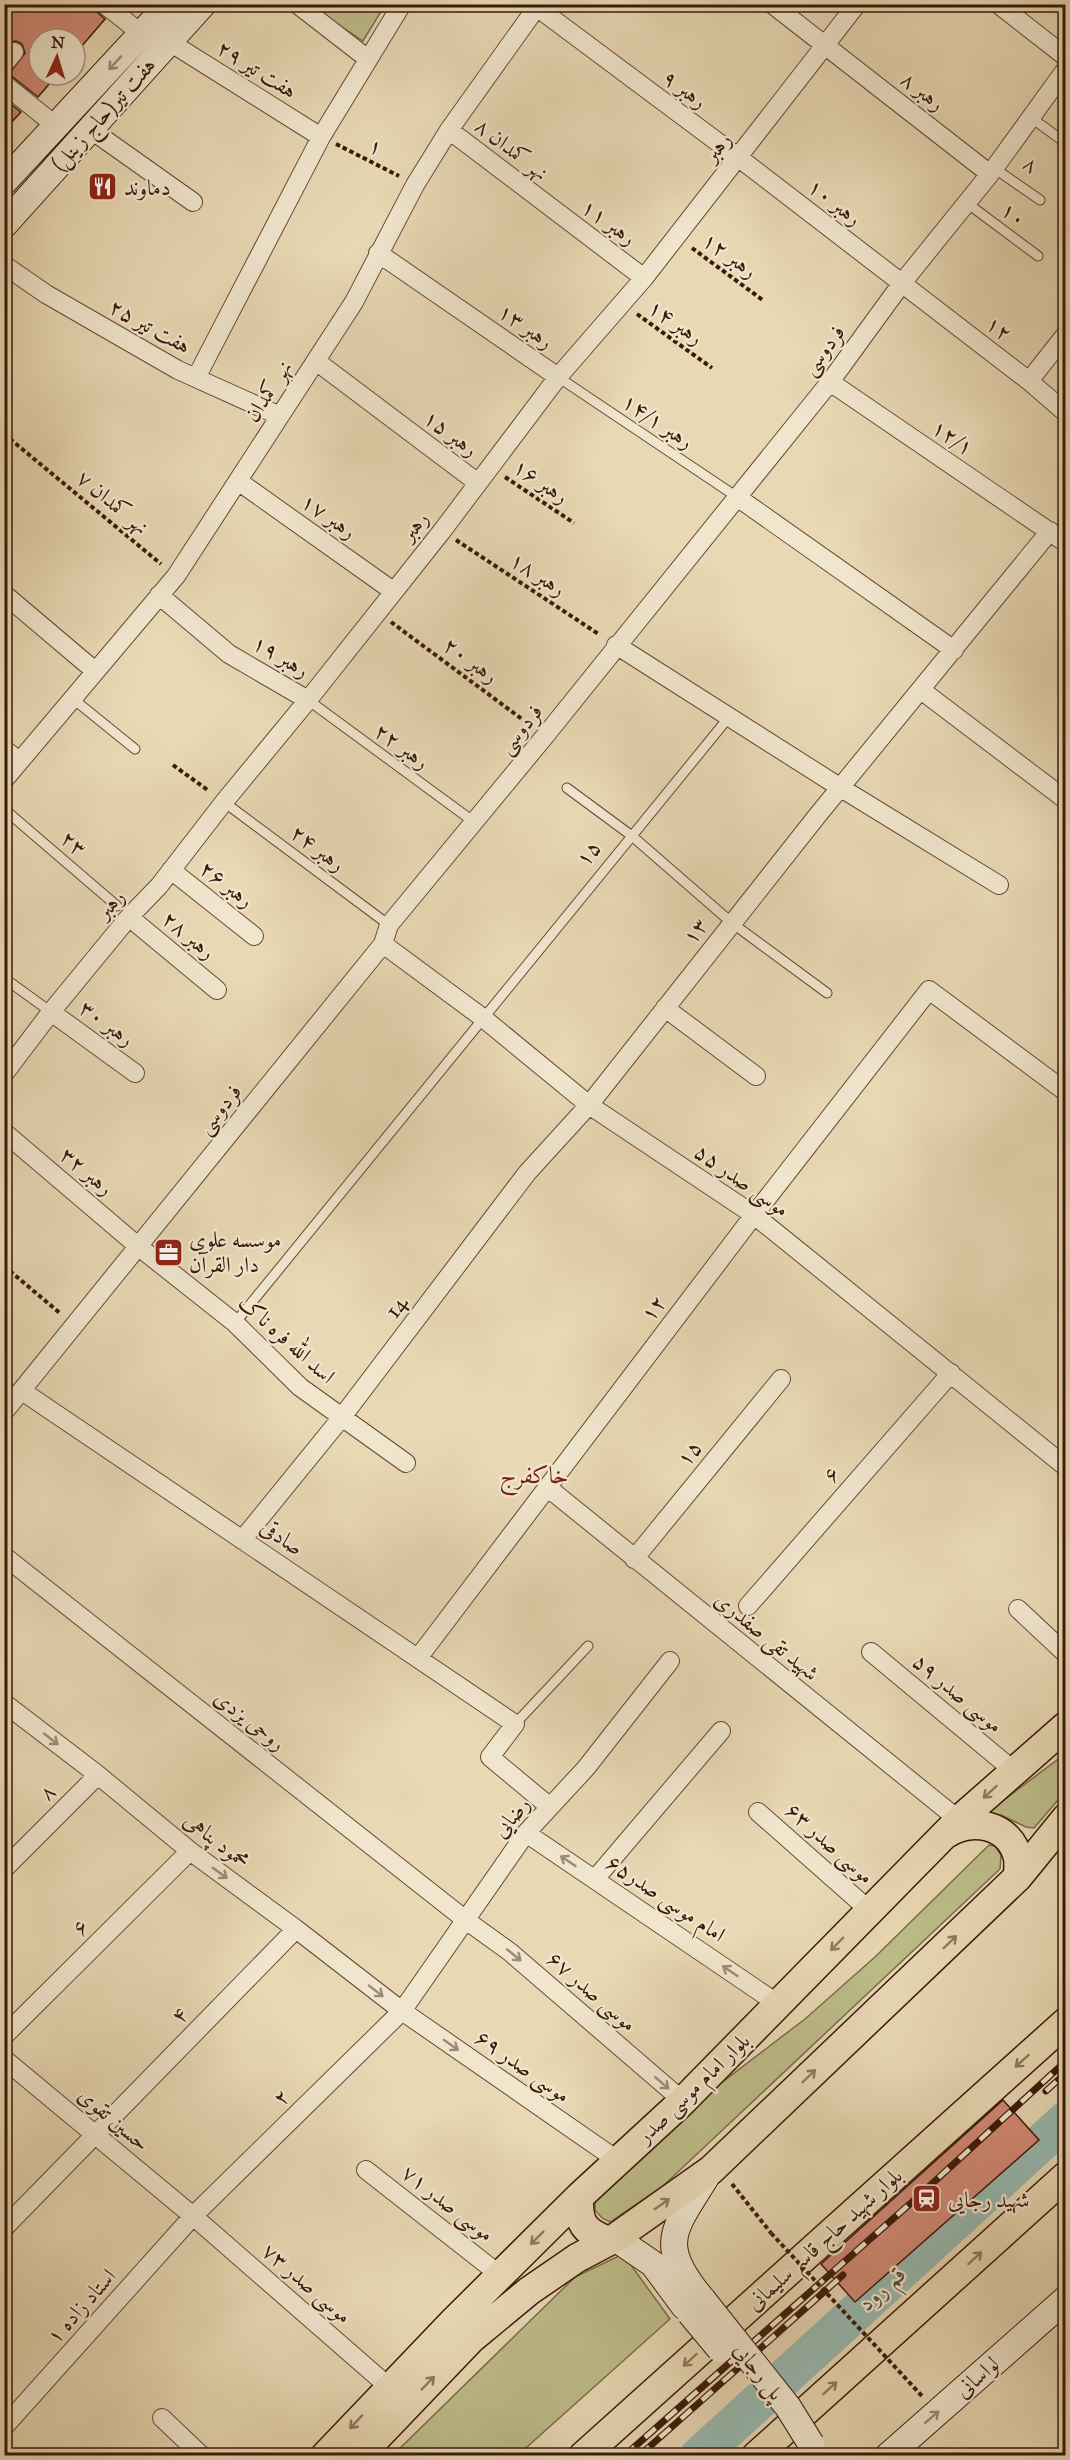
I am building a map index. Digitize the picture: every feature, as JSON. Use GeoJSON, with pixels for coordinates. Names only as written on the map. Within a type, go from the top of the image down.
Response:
{"type":"FeatureCollection","features":[{"type":"Feature","properties":{"kind":"main road","name":"هفت تیر(حاج زینل)"},"geometry":{"type":"LineString","coordinates":[[4,182],[169,4]]}},
{"type":"Feature","properties":{"kind":"main road","name":"هفت تیر(حاج زینل)"},"geometry":{"type":"LineString","coordinates":[[4,225],[203,4]]}},
{"type":"Feature","properties":{"kind":"main road","name":"بلوار امام موسی صدر"},"geometry":{"type":"LineString","coordinates":[[325,2456],[389,2386],[617,2160],[682,2101],[950,1829],[1013,1770],[1065,1726]]}},
{"type":"Feature","properties":{"kind":"main road"},"geometry":{"type":"LineString","coordinates":[[359,2456],[471,2339],[529,2291],[577,2258],[611,2240],[713,2167],[1018,1877],[1065,1818]]}},
{"type":"Feature","properties":{"kind":"main road"},"geometry":{"type":"LineString","coordinates":[[950,1829],[976,1824],[994,1829],[1010,1841],[1018,1858],[1018,1877]]}},
{"type":"Feature","properties":{"kind":"main road","name":"بلوار شهید حاج قاسم سلیمانی"},"geometry":{"type":"LineString","coordinates":[[583,2456],[1065,2022]]}},
{"type":"Feature","properties":{"kind":"main road"},"geometry":{"type":"LineString","coordinates":[[696,2307],[672,2244],[678,2223],[713,2167]]}},
{"type":"Feature","properties":{"kind":"main road"},"geometry":{"type":"LineString","coordinates":[[756,2456],[1065,2176]]}},
{"type":"Feature","properties":{"kind":"main road"},"geometry":{"type":"LineString","coordinates":[[579,2197],[578,2213],[583,2225],[592,2234],[611,2240],[653,2264],[696,2307]]}},
{"type":"Feature","properties":{"kind":"main road","name":"لواسانی"},"geometry":{"type":"LineString","coordinates":[[888,2456],[1065,2299]]}},
{"type":"Feature","properties":{"kind":"main road","name":"پل رجایی"},"geometry":{"type":"LineString","coordinates":[[696,2307],[788,2408],[816,2450]]}},
{"type":"Feature","properties":{"kind":"street"},"geometry":{"type":"LineString","coordinates":[[104,4],[142,34]]}},
{"type":"Feature","properties":{"kind":"street"},"geometry":{"type":"LineString","coordinates":[[297,4],[368,59]]}},
{"type":"Feature","properties":{"kind":"street"},"geometry":{"type":"LineString","coordinates":[[196,378],[321,137],[402,4]]}},
{"type":"Feature","properties":{"kind":"street","name":"رهبر ۸"},"geometry":{"type":"LineString","coordinates":[[772,4],[992,171]]}},
{"type":"Feature","properties":{"kind":"street","name":"رهبر"},"geometry":{"type":"LineString","coordinates":[[4,1074],[123,912],[171,870],[442,531],[558,377],[644,278],[857,4]]}},
{"type":"Feature","properties":{"kind":"street"},"geometry":{"type":"LineString","coordinates":[[998,4],[1065,57]]}},
{"type":"Feature","properties":{"kind":"street","name":"رهبر ۹"},"geometry":{"type":"LineString","coordinates":[[538,6],[739,158]]}},
{"type":"Feature","properties":{"kind":"street","name":"نهر کمدان"},"geometry":{"type":"LineString","coordinates":[[4,780],[176,576],[354,302],[415,185],[449,130],[538,6]]}},
{"type":"Feature","properties":{"kind":"street","name":"هفت تیر ۲۹"},"geometry":{"type":"LineString","coordinates":[[168,41],[321,137]]}},
{"type":"Feature","properties":{"kind":"street","name":"فردوسی"},"geometry":{"type":"LineString","coordinates":[[4,1412],[383,944],[389,925],[545,736],[830,382],[902,283],[992,171],[1065,69]]}},
{"type":"Feature","properties":{"kind":"street"},"geometry":{"type":"LineString","coordinates":[[7,91],[56,126]]}},
{"type":"Feature","properties":{"kind":"street"},"geometry":{"type":"LineString","coordinates":[[90,129],[193,201]]}},
{"type":"Feature","properties":{"kind":"street","name":"نهر کمدان ۸"},"geometry":{"type":"LineString","coordinates":[[449,130],[546,206]]}},
{"type":"Feature","properties":{"kind":"street","name":"رهبر ۱۰"},"geometry":{"type":"LineString","coordinates":[[739,158],[902,283]]}},
{"type":"Feature","properties":{"kind":"street","name":"رهبر ۱۱"},"geometry":{"type":"LineString","coordinates":[[546,206],[644,278]]}},
{"type":"Feature","properties":{"kind":"street","name":"رهبر ۱۳"},"geometry":{"type":"LineString","coordinates":[[378,254],[558,377]]}},
{"type":"Feature","properties":{"kind":"street","name":"هفت تیر ۲۵"},"geometry":{"type":"LineString","coordinates":[[4,265],[46,294],[196,378],[280,416]]}},
{"type":"Feature","properties":{"kind":"street","name":"۱۲"},"geometry":{"type":"LineString","coordinates":[[902,283],[1029,381],[1065,412]]}},
{"type":"Feature","properties":{"kind":"street"},"geometry":{"type":"LineString","coordinates":[[1029,381],[1065,334]]}},
{"type":"Feature","properties":{"kind":"street","name":"رهبر ۱۵"},"geometry":{"type":"LineString","coordinates":[[316,361],[478,483]]}},
{"type":"Feature","properties":{"kind":"street","name":"۱۲/۱"},"geometry":{"type":"LineString","coordinates":[[830,382],[1065,543]]}},
{"type":"Feature","properties":{"kind":"street","name":"رهبر ۱۷"},"geometry":{"type":"LineString","coordinates":[[238,481],[393,591]]}},
{"type":"Feature","properties":{"kind":"street"},"geometry":{"type":"LineString","coordinates":[[737,497],[954,650]]}},
{"type":"Feature","properties":{"kind":"street","name":"۱۳"},"geometry":{"type":"LineString","coordinates":[[589,1105],[817,816],[1050,531]]}},
{"type":"Feature","properties":{"kind":"street"},"geometry":{"type":"LineString","coordinates":[[4,594],[95,671]]}},
{"type":"Feature","properties":{"kind":"street","name":"رهبر ۱۹"},"geometry":{"type":"LineString","coordinates":[[159,596],[229,654],[308,700]]}},
{"type":"Feature","properties":{"kind":"street"},"geometry":{"type":"LineString","coordinates":[[616,645],[999,885]]}},
{"type":"Feature","properties":{"kind":"street"},"geometry":{"type":"LineString","coordinates":[[921,690],[1065,800]]}},
{"type":"Feature","properties":{"kind":"street"},"geometry":{"type":"LineString","coordinates":[[4,749],[20,761]]}},
{"type":"Feature","properties":{"kind":"street","name":"رهبر ۲۶"},"geometry":{"type":"LineString","coordinates":[[171,870],[254,936]]}},
{"type":"Feature","properties":{"kind":"street","name":"رهبر ۲۸"},"geometry":{"type":"LineString","coordinates":[[123,912],[217,990]]}},
{"type":"Feature","properties":{"kind":"street","name":"موسی صدر ۵۵"},"geometry":{"type":"LineString","coordinates":[[383,944],[483,1018],[589,1105],[754,1215],[1065,1467]]}},
{"type":"Feature","properties":{"kind":"street","name":"۱۲"},"geometry":{"type":"LineString","coordinates":[[418,1658],[754,1215],[929,990],[1065,1092]]}},
{"type":"Feature","properties":{"kind":"street"},"geometry":{"type":"LineString","coordinates":[[665,1008],[756,1076]]}},
{"type":"Feature","properties":{"kind":"street","name":"رهبر ۳۰"},"geometry":{"type":"LineString","coordinates":[[51,1012],[135,1073]]}},
{"type":"Feature","properties":{"kind":"street","name":"14"},"geometry":{"type":"LineString","coordinates":[[242,1540],[342,1418],[527,1173],[589,1105]]}},
{"type":"Feature","properties":{"kind":"street","name":"رهبر ۳۲"},"geometry":{"type":"LineString","coordinates":[[4,1132],[139,1247]]}},
{"type":"Feature","properties":{"kind":"street","name":"اسد الله فره ناک"},"geometry":{"type":"LineString","coordinates":[[139,1247],[235,1323],[300,1387],[406,1463]]}},
{"type":"Feature","properties":{"kind":"street","name":"۶"},"geometry":{"type":"LineString","coordinates":[[748,1606],[951,1373]]}},
{"type":"Feature","properties":{"kind":"street","name":"۱۵"},"geometry":{"type":"LineString","coordinates":[[634,1559],[781,1379]]}},
{"type":"Feature","properties":{"kind":"street","name":"صادقی"},"geometry":{"type":"LineString","coordinates":[[22,1390],[515,1724]]}},
{"type":"Feature","properties":{"kind":"street","name":"شهید تقی صفدری"},"geometry":{"type":"LineString","coordinates":[[547,1487],[950,1829]]}},
{"type":"Feature","properties":{"kind":"street","name":"روحی یزدی"},"geometry":{"type":"LineString","coordinates":[[4,1556],[466,1921]]}},
{"type":"Feature","properties":{"kind":"street"},"geometry":{"type":"LineString","coordinates":[[1018,1609],[1065,1654]]}},
{"type":"Feature","properties":{"kind":"street","name":"موسی صدر ۵۹"},"geometry":{"type":"LineString","coordinates":[[871,1652],[1013,1770]]}},
{"type":"Feature","properties":{"kind":"street","name":"رضایی"},"geometry":{"type":"LineString","coordinates":[[402,2011],[526,1833],[586,1768],[670,1661]]}},
{"type":"Feature","properties":{"kind":"street","name":"محمود پناهی"},"geometry":{"type":"LineString","coordinates":[[4,1703],[98,1775],[190,1851],[402,2011]]}},
{"type":"Feature","properties":{"kind":"street"},"geometry":{"type":"LineString","coordinates":[[515,1724],[490,1757],[550,1807]]}},
{"type":"Feature","properties":{"kind":"street"},"geometry":{"type":"LineString","coordinates":[[595,1880],[721,1731]]}},
{"type":"Feature","properties":{"kind":"street","name":"۸"},"geometry":{"type":"LineString","coordinates":[[4,1869],[98,1775]]}},
{"type":"Feature","properties":{"kind":"street","name":"موسی صدر ۶۳"},"geometry":{"type":"LineString","coordinates":[[758,1812],[869,1910]]}},
{"type":"Feature","properties":{"kind":"street","name":"امام موسی صدر۶۵"},"geometry":{"type":"LineString","coordinates":[[526,1833],[778,2004]]}},
{"type":"Feature","properties":{"kind":"street","name":"۶"},"geometry":{"type":"LineString","coordinates":[[4,2036],[190,1851]]}},
{"type":"Feature","properties":{"kind":"street","name":"موسی صدر ۶۷"},"geometry":{"type":"LineString","coordinates":[[466,1921],[510,1952],[682,2101]]}},
{"type":"Feature","properties":{"kind":"street","name":"۴"},"geometry":{"type":"LineString","coordinates":[[4,2228],[296,1929]]}},
{"type":"Feature","properties":{"kind":"street","name":"موسی صدر ۶۹"},"geometry":{"type":"LineString","coordinates":[[402,2011],[617,2160]]}},
{"type":"Feature","properties":{"kind":"street","name":"۲"},"geometry":{"type":"LineString","coordinates":[[193,2216],[402,2011]]}},
{"type":"Feature","properties":{"kind":"street","name":"حسین تقوی"},"geometry":{"type":"LineString","coordinates":[[4,2059],[193,2216]]}},
{"type":"Feature","properties":{"kind":"street","name":"موسی صدر ۷۱"},"geometry":{"type":"LineString","coordinates":[[366,2170],[500,2275]]}},
{"type":"Feature","properties":{"kind":"street","name":"موسی صدر ۷۳"},"geometry":{"type":"LineString","coordinates":[[193,2216],[389,2386]]}},
{"type":"Feature","properties":{"kind":"street","name":"استاد زاده ۱"},"geometry":{"type":"LineString","coordinates":[[4,2427],[193,2216]]}},
{"type":"Feature","properties":{"kind":"street"},"geometry":{"type":"LineString","coordinates":[[162,2418],[202,2456]]}},
{"type":"Feature","properties":{"kind":"lane"},"geometry":{"type":"LineString","coordinates":[[1030,117],[1065,143]]}},
{"type":"Feature","properties":{"kind":"lane","name":"۸"},"geometry":{"type":"LineString","coordinates":[[992,171],[1040,200]]}},
{"type":"Feature","properties":{"kind":"lane","name":"۱۰"},"geometry":{"type":"LineString","coordinates":[[967,203],[1038,256]]}},
{"type":"Feature","properties":{"kind":"lane","name":"رهبر ۱۴/۱"},"geometry":{"type":"LineString","coordinates":[[558,377],[737,497]]}},
{"type":"Feature","properties":{"kind":"lane"},"geometry":{"type":"LineString","coordinates":[[72,698],[135,749]]}},
{"type":"Feature","properties":{"kind":"lane","name":"رهبر ۲۲"},"geometry":{"type":"LineString","coordinates":[[308,700],[474,822]]}},
{"type":"Feature","properties":{"kind":"lane","name":"۱۵"},"geometry":{"type":"LineString","coordinates":[[235,1323],[729,717]]}},
{"type":"Feature","properties":{"kind":"lane"},"geometry":{"type":"LineString","coordinates":[[567,788],[632,836],[732,922],[827,993]]}},
{"type":"Feature","properties":{"kind":"lane","name":"رهبر ۲۴"},"geometry":{"type":"LineString","coordinates":[[224,802],[389,925]]}},
{"type":"Feature","properties":{"kind":"lane","name":"۲۳"},"geometry":{"type":"LineString","coordinates":[[4,809],[123,912]]}},
{"type":"Feature","properties":{"kind":"lane"},"geometry":{"type":"LineString","coordinates":[[4,978],[51,1012]]}},
{"type":"Feature","properties":{"kind":"lane"},"geometry":{"type":"LineString","coordinates":[[515,1724],[588,1646]]}},
{"type":"Feature","properties":{"kind":"path","name":"۱"},"geometry":{"type":"LineString","coordinates":[[321,137],[415,185]]}},
{"type":"Feature","properties":{"kind":"path","name":"رهبر ۱۲"},"geometry":{"type":"LineString","coordinates":[[676,237],[764,301]]}},
{"type":"Feature","properties":{"kind":"path","name":"رهبر ۱۴"},"geometry":{"type":"LineString","coordinates":[[622,303],[712,368]]}},
{"type":"Feature","properties":{"kind":"path","name":"نهر کمدان ۷"},"geometry":{"type":"LineString","coordinates":[[4,434],[176,576]]}},
{"type":"Feature","properties":{"kind":"path","name":"رهبر ۱۶"},"geometry":{"type":"LineString","coordinates":[[490,466],[574,523]]}},
{"type":"Feature","properties":{"kind":"path","name":"رهبر ۱۸"},"geometry":{"type":"LineString","coordinates":[[442,531],[616,645]]}},
{"type":"Feature","properties":{"kind":"path","name":"رهبر ۲۰"},"geometry":{"type":"LineString","coordinates":[[376,611],[545,736]]}},
{"type":"Feature","properties":{"kind":"path"},"geometry":{"type":"LineString","coordinates":[[173,765],[224,802]]}},
{"type":"Feature","properties":{"kind":"path"},"geometry":{"type":"LineString","coordinates":[[4,1266],[75,1326]]}},
{"type":"Feature","properties":{"kind":"path"},"geometry":{"type":"LineString","coordinates":[[713,2167],[922,2396]]}},
{"type":"Feature","properties":{"kind":"shaded area"},"geometry":{"type":"Polygon","coordinates":[[[309,5],[385,5],[363,41],[309,5]]]}},
{"type":"Feature","properties":{"kind":"shaded area"},"geometry":{"type":"Polygon","coordinates":[[[1065,1754],[1065,1792],[1034,1828],[1026,1827],[1001,1815],[985,1814],[1065,1754]]]}},
{"type":"Feature","properties":{"kind":"shaded area"},"geometry":{"type":"Polygon","coordinates":[[[989,1845],[995,1846],[1001,1855],[1000,1869],[663,2186],[610,2222],[602,2218],[595,2210],[595,2200],[695,2103],[805,2019],[875,1957],[989,1845]]]}},
{"type":"Feature","properties":{"kind":"shaded area"},"geometry":{"type":"Polygon","coordinates":[[[623,2254],[670,2319],[518,2455],[392,2456],[575,2277],[623,2254]]]}},
{"type":"Feature","properties":{"kind":"building"},"geometry":{"type":"Polygon","coordinates":[[[4,4],[93,4],[97,12],[105,19],[87,40],[87,27],[27,27],[27,87],[47,87],[38,97],[9,74],[25,53],[22,44],[16,41],[4,46],[4,4]]]}},
{"type":"Feature","properties":{"kind":"building"},"geometry":{"type":"Polygon","coordinates":[[[4,99],[21,112],[4,130],[4,99]]]}},
{"type":"Feature","properties":{"kind":"building","name":"شهید رجایی"},"geometry":{"type":"Polygon","coordinates":[[[1003,2100],[1039,2140],[855,2302],[821,2264],[1003,2100]]]}},
{"type":"Feature","properties":{"kind":"waterway","name":"قم رود"},"geometry":{"type":"LineString","coordinates":[[699,2456],[1066,2120]]}},
{"type":"Feature","properties":{"kind":"railway"},"geometry":{"type":"LineString","coordinates":[[624,2456],[912,2202],[1066,2061]]}},
{"type":"Feature","properties":{"kind":"railway"},"geometry":{"type":"LineString","coordinates":[[1046,2091],[1066,2073]]}},
{"type":"Feature","properties":{"kind":"railway"},"geometry":{"type":"LineString","coordinates":[[639,2456],[843,2275]]}},
{"type":"Feature","properties":{"kind":"place","name":"دماوند"},"geometry":{"type":"Point","coordinates":[103,187]}},
{"type":"Feature","properties":{"kind":"place","name":"موسسه علوی دار القرآن"},"geometry":{"type":"Point","coordinates":[168,1252]}},
{"type":"Feature","properties":{"kind":"place","name":"شهید رجایی"},"geometry":{"type":"Point","coordinates":[927,2199]}},
{"type":"Feature","properties":{"kind":"district","name":"خاکفرج"},"geometry":{"type":"Point","coordinates":[534,1475]}}]}
